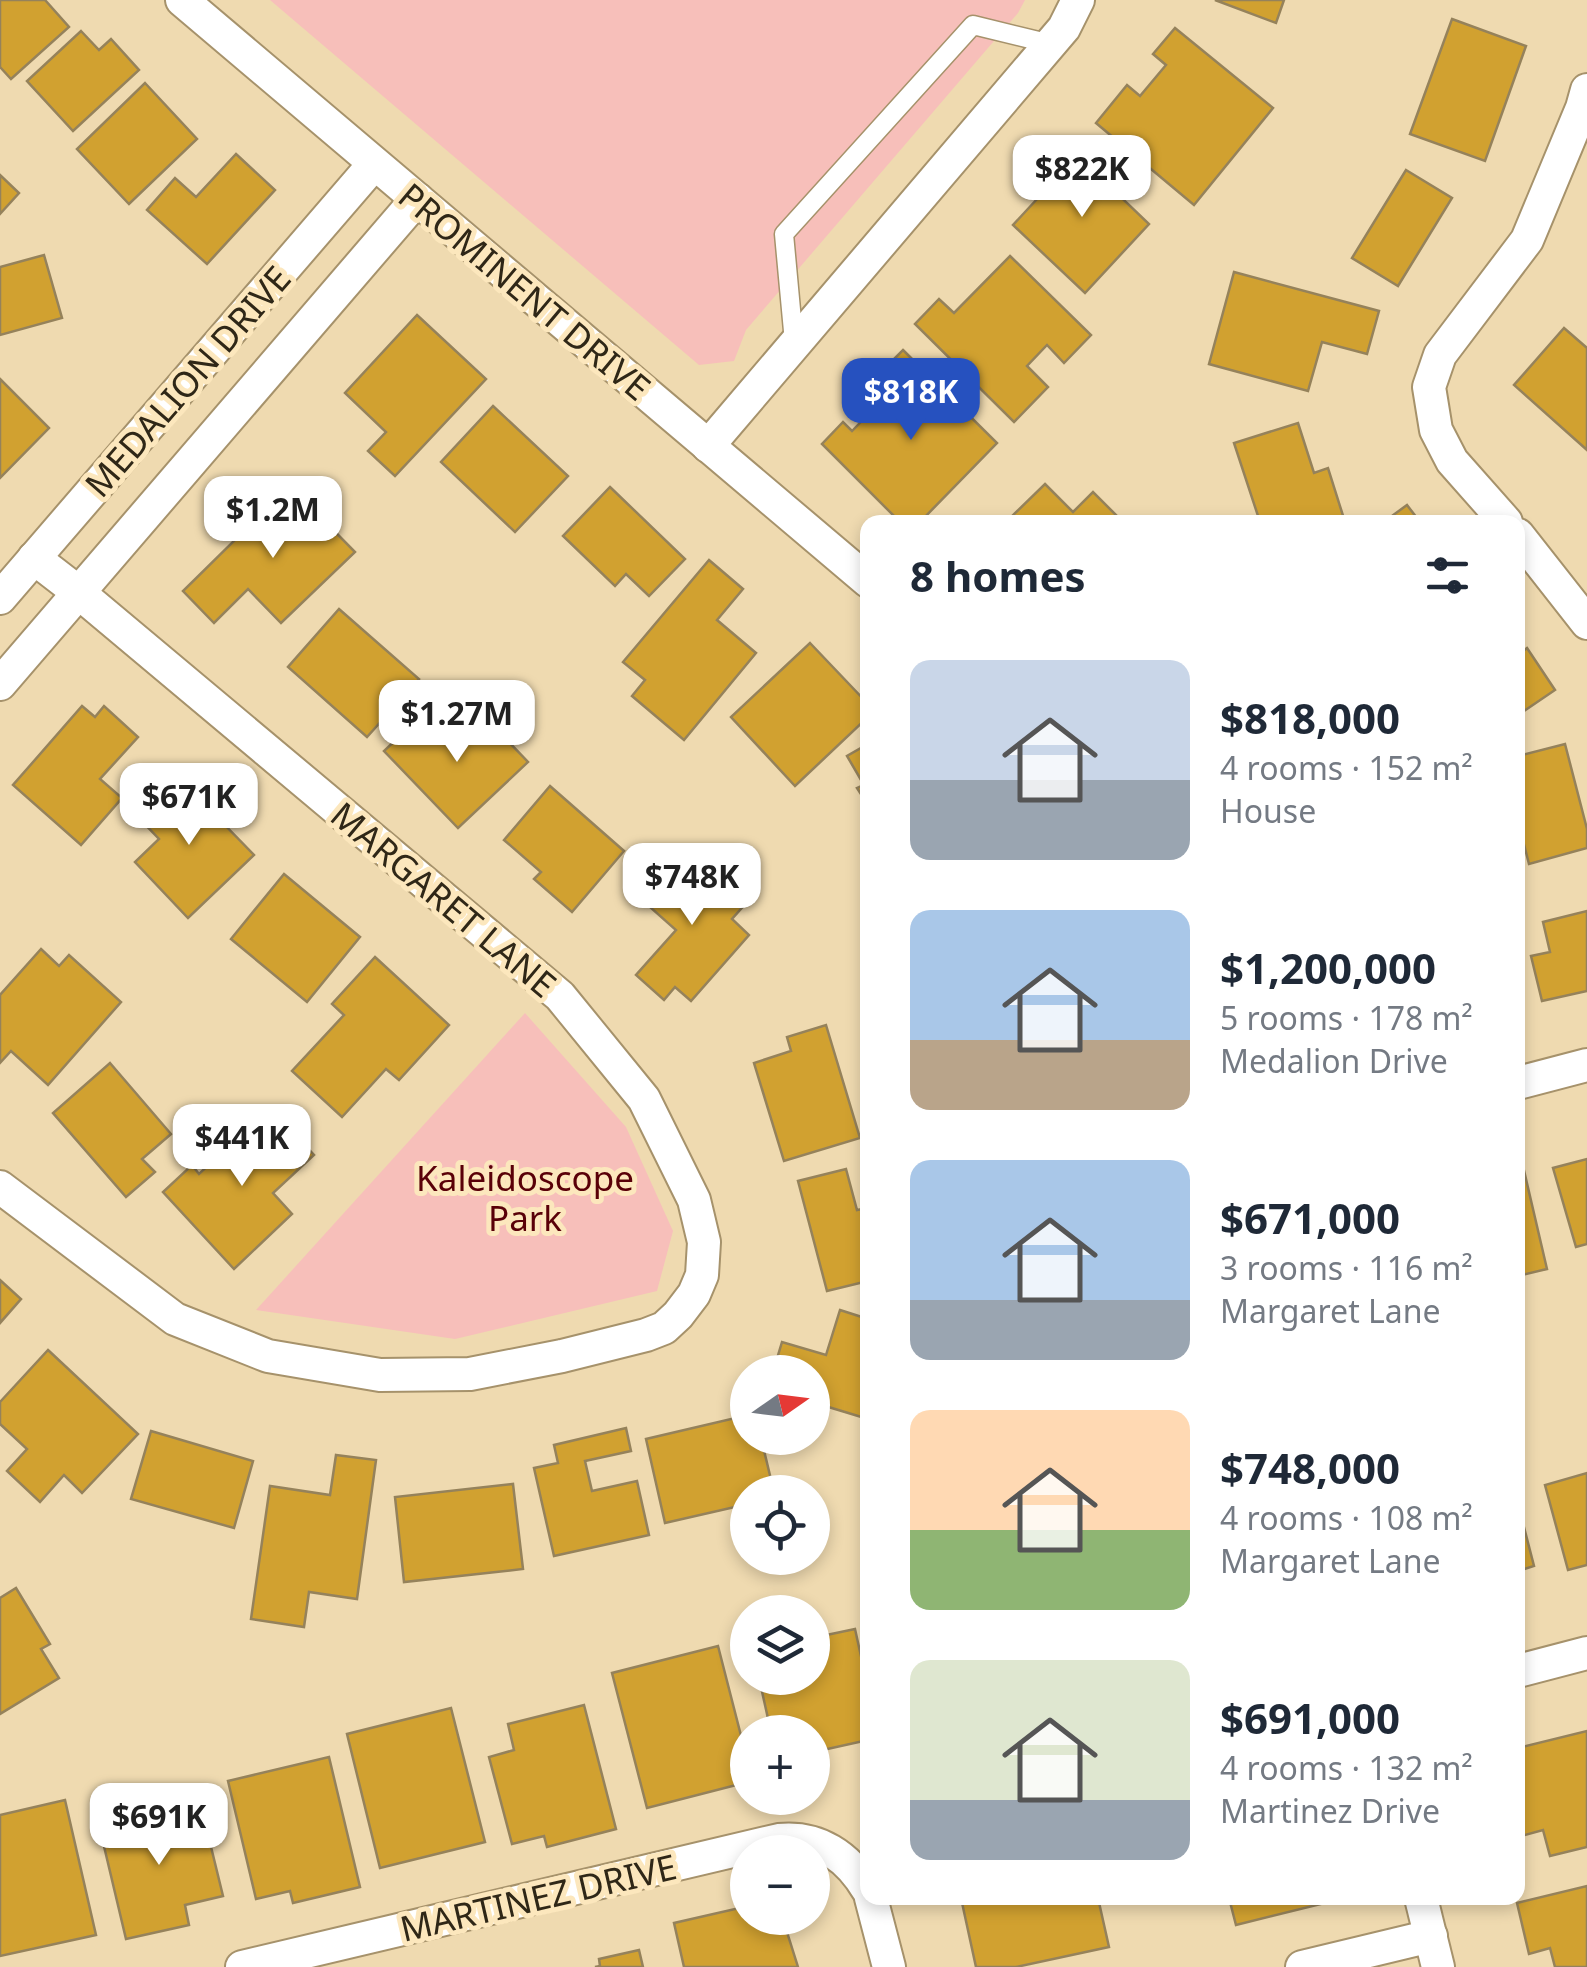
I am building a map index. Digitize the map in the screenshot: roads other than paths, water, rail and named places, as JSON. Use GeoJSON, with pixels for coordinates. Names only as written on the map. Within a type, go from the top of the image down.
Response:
{"type":"FeatureCollection","features":[{"type":"Feature","properties":{"kind":"street","name":"PROMINENT DRIVE"},"geometry":{"type":"LineString","coordinates":[[182,0],[860,575]]}},
{"type":"Feature","properties":{"kind":"street"},"geometry":{"type":"LineString","coordinates":[[708,446],[1064,28],[1078,0]]}},
{"type":"Feature","properties":{"kind":"street"},"geometry":{"type":"LineString","coordinates":[[1500,515],[1452,461],[1436,430],[1429,387],[1440,354],[1527,240],[1587,90]]}},
{"type":"Feature","properties":{"kind":"street","name":"MEDALION DRIVE"},"geometry":{"type":"LineString","coordinates":[[0,598],[374,164]]}},
{"type":"Feature","properties":{"kind":"street","name":"MEDALION DRIVE"},"geometry":{"type":"LineString","coordinates":[[0,684],[417,199]]}},
{"type":"Feature","properties":{"kind":"street"},"geometry":{"type":"LineString","coordinates":[[1525,545],[1587,623]]}},
{"type":"Feature","properties":{"kind":"street","name":"MARGARET LANE"},"geometry":{"type":"LineString","coordinates":[[0,1187],[175,1319],[268,1356],[380,1375],[470,1374],[646,1334],[664,1328],[678,1314],[694,1294],[702,1275],[704,1242],[694,1200],[644,1098],[560,996],[34,558]]}},
{"type":"Feature","properties":{"kind":"street"},"geometry":{"type":"LineString","coordinates":[[1525,1080],[1587,1066]]}},
{"type":"Feature","properties":{"kind":"street"},"geometry":{"type":"LineString","coordinates":[[1525,1669],[1587,1654]]}},
{"type":"Feature","properties":{"kind":"street","name":"MARTINEZ DRIVE"},"geometry":{"type":"LineString","coordinates":[[242,1967],[779,1840],[806,1840],[833,1851],[860,1879]]}},
{"type":"Feature","properties":{"kind":"street"},"geometry":{"type":"LineString","coordinates":[[873,1905],[890,1967]]}},
{"type":"Feature","properties":{"kind":"street"},"geometry":{"type":"LineString","coordinates":[[1302,1967],[1434,1952],[1423,1905]]}},
{"type":"Feature","properties":{"kind":"lane"},"geometry":{"type":"LineString","coordinates":[[794,344],[784,234],[973,25],[1050,44]]}},
{"type":"Feature","properties":{"kind":"park label","name":"Kaleidoscope Park"},"geometry":{"type":"Point","coordinates":[525,1197]}}]}
